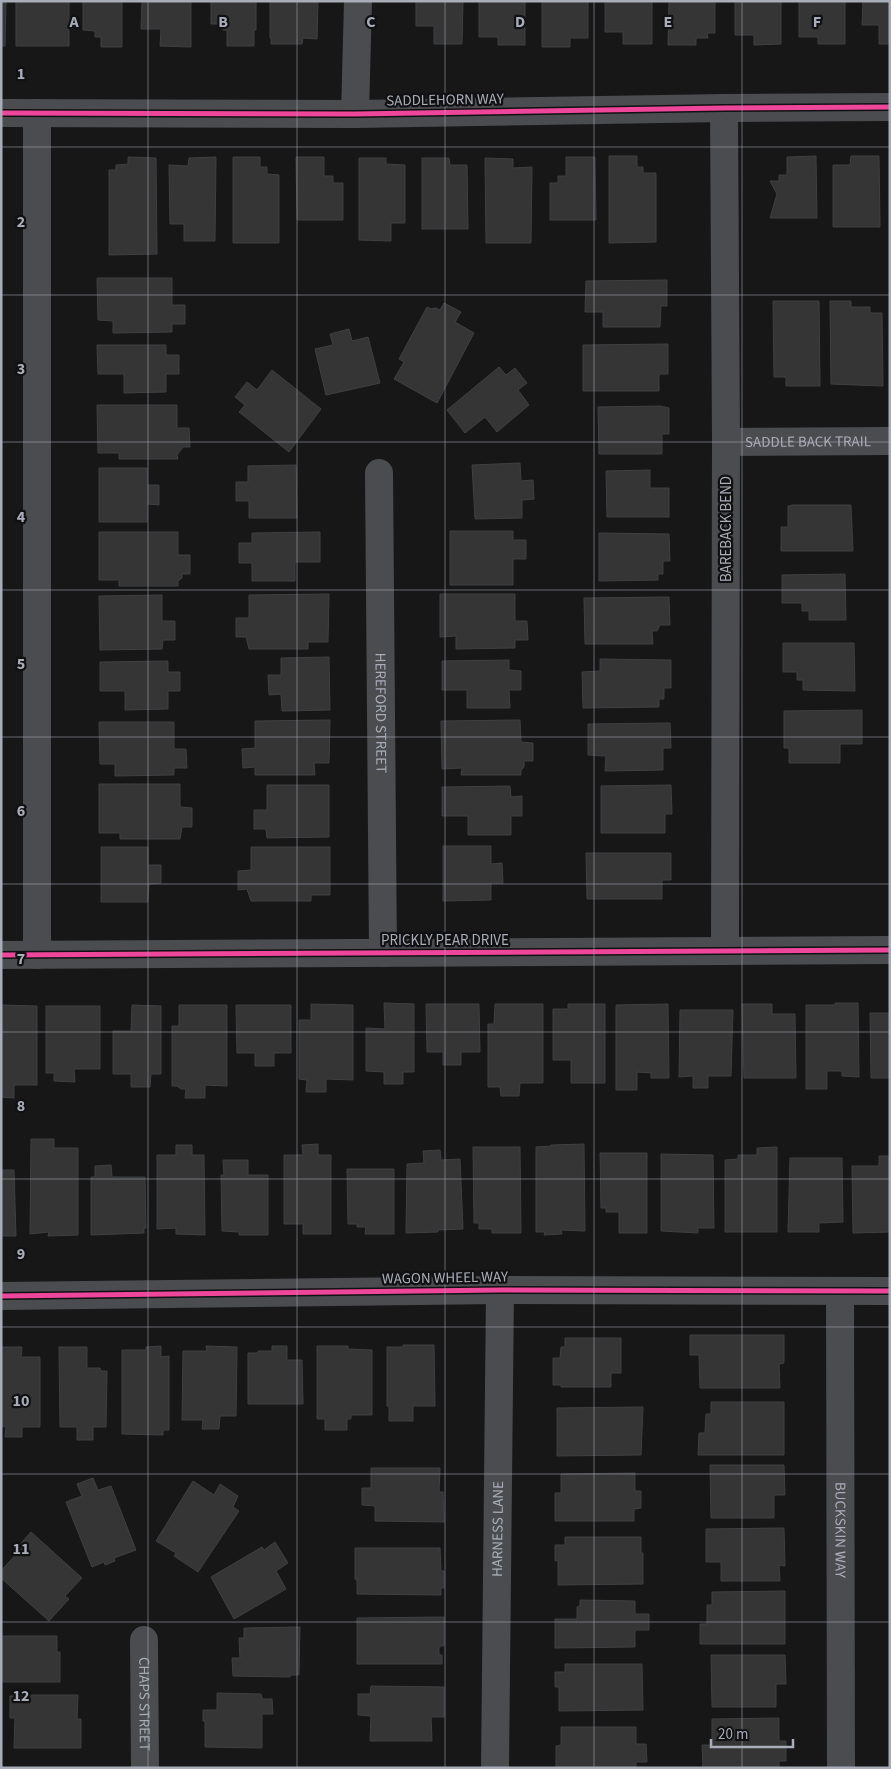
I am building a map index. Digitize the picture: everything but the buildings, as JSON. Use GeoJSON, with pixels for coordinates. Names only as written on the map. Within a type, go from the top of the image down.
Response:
{"type":"FeatureCollection","features":[{"type":"Feature","properties":{"kind":"street"},"geometry":{"type":"LineString","coordinates":[[355,114],[358,1]]}},
{"type":"Feature","properties":{"kind":"street","name":"SADDLEHORN WAY"},"geometry":{"type":"LineString","coordinates":[[1,113],[355,114],[890,107]]}},
{"type":"Feature","properties":{"kind":"street","name":"BAREBACK BEND"},"geometry":{"type":"LineString","coordinates":[[724,108],[726,442],[725,951]]}},
{"type":"Feature","properties":{"kind":"street"},"geometry":{"type":"LineString","coordinates":[[37,113],[37,955]]}},
{"type":"Feature","properties":{"kind":"street","name":"SADDLE BACK TRAIL"},"geometry":{"type":"LineString","coordinates":[[726,442],[890,441]]}},
{"type":"Feature","properties":{"kind":"street","name":"HEREFORD STREET"},"geometry":{"type":"LineString","coordinates":[[379,473],[383,953]]}},
{"type":"Feature","properties":{"kind":"street","name":"PRICKLY PEAR DRIVE"},"geometry":{"type":"LineString","coordinates":[[1,955],[890,950]]}},
{"type":"Feature","properties":{"kind":"street","name":"WAGON WHEEL WAY"},"geometry":{"type":"LineString","coordinates":[[1,1296],[500,1290],[890,1291]]}},
{"type":"Feature","properties":{"kind":"street","name":"HARNESS LANE"},"geometry":{"type":"LineString","coordinates":[[495,1768],[500,1290]]}},
{"type":"Feature","properties":{"kind":"street","name":"BUCKSKIN WAY"},"geometry":{"type":"LineString","coordinates":[[840,1291],[841,1768]]}},
{"type":"Feature","properties":{"kind":"street","name":"CHAPS STREET"},"geometry":{"type":"LineString","coordinates":[[144,1640],[145,1768]]}},
{"type":"Feature","properties":{"kind":"cycle path"},"geometry":{"type":"LineString","coordinates":[[1,113],[355,114],[890,107]]}},
{"type":"Feature","properties":{"kind":"cycle path"},"geometry":{"type":"LineString","coordinates":[[1,955],[890,950]]}},
{"type":"Feature","properties":{"kind":"cycle path"},"geometry":{"type":"LineString","coordinates":[[1,1296],[500,1290],[890,1291]]}}]}
